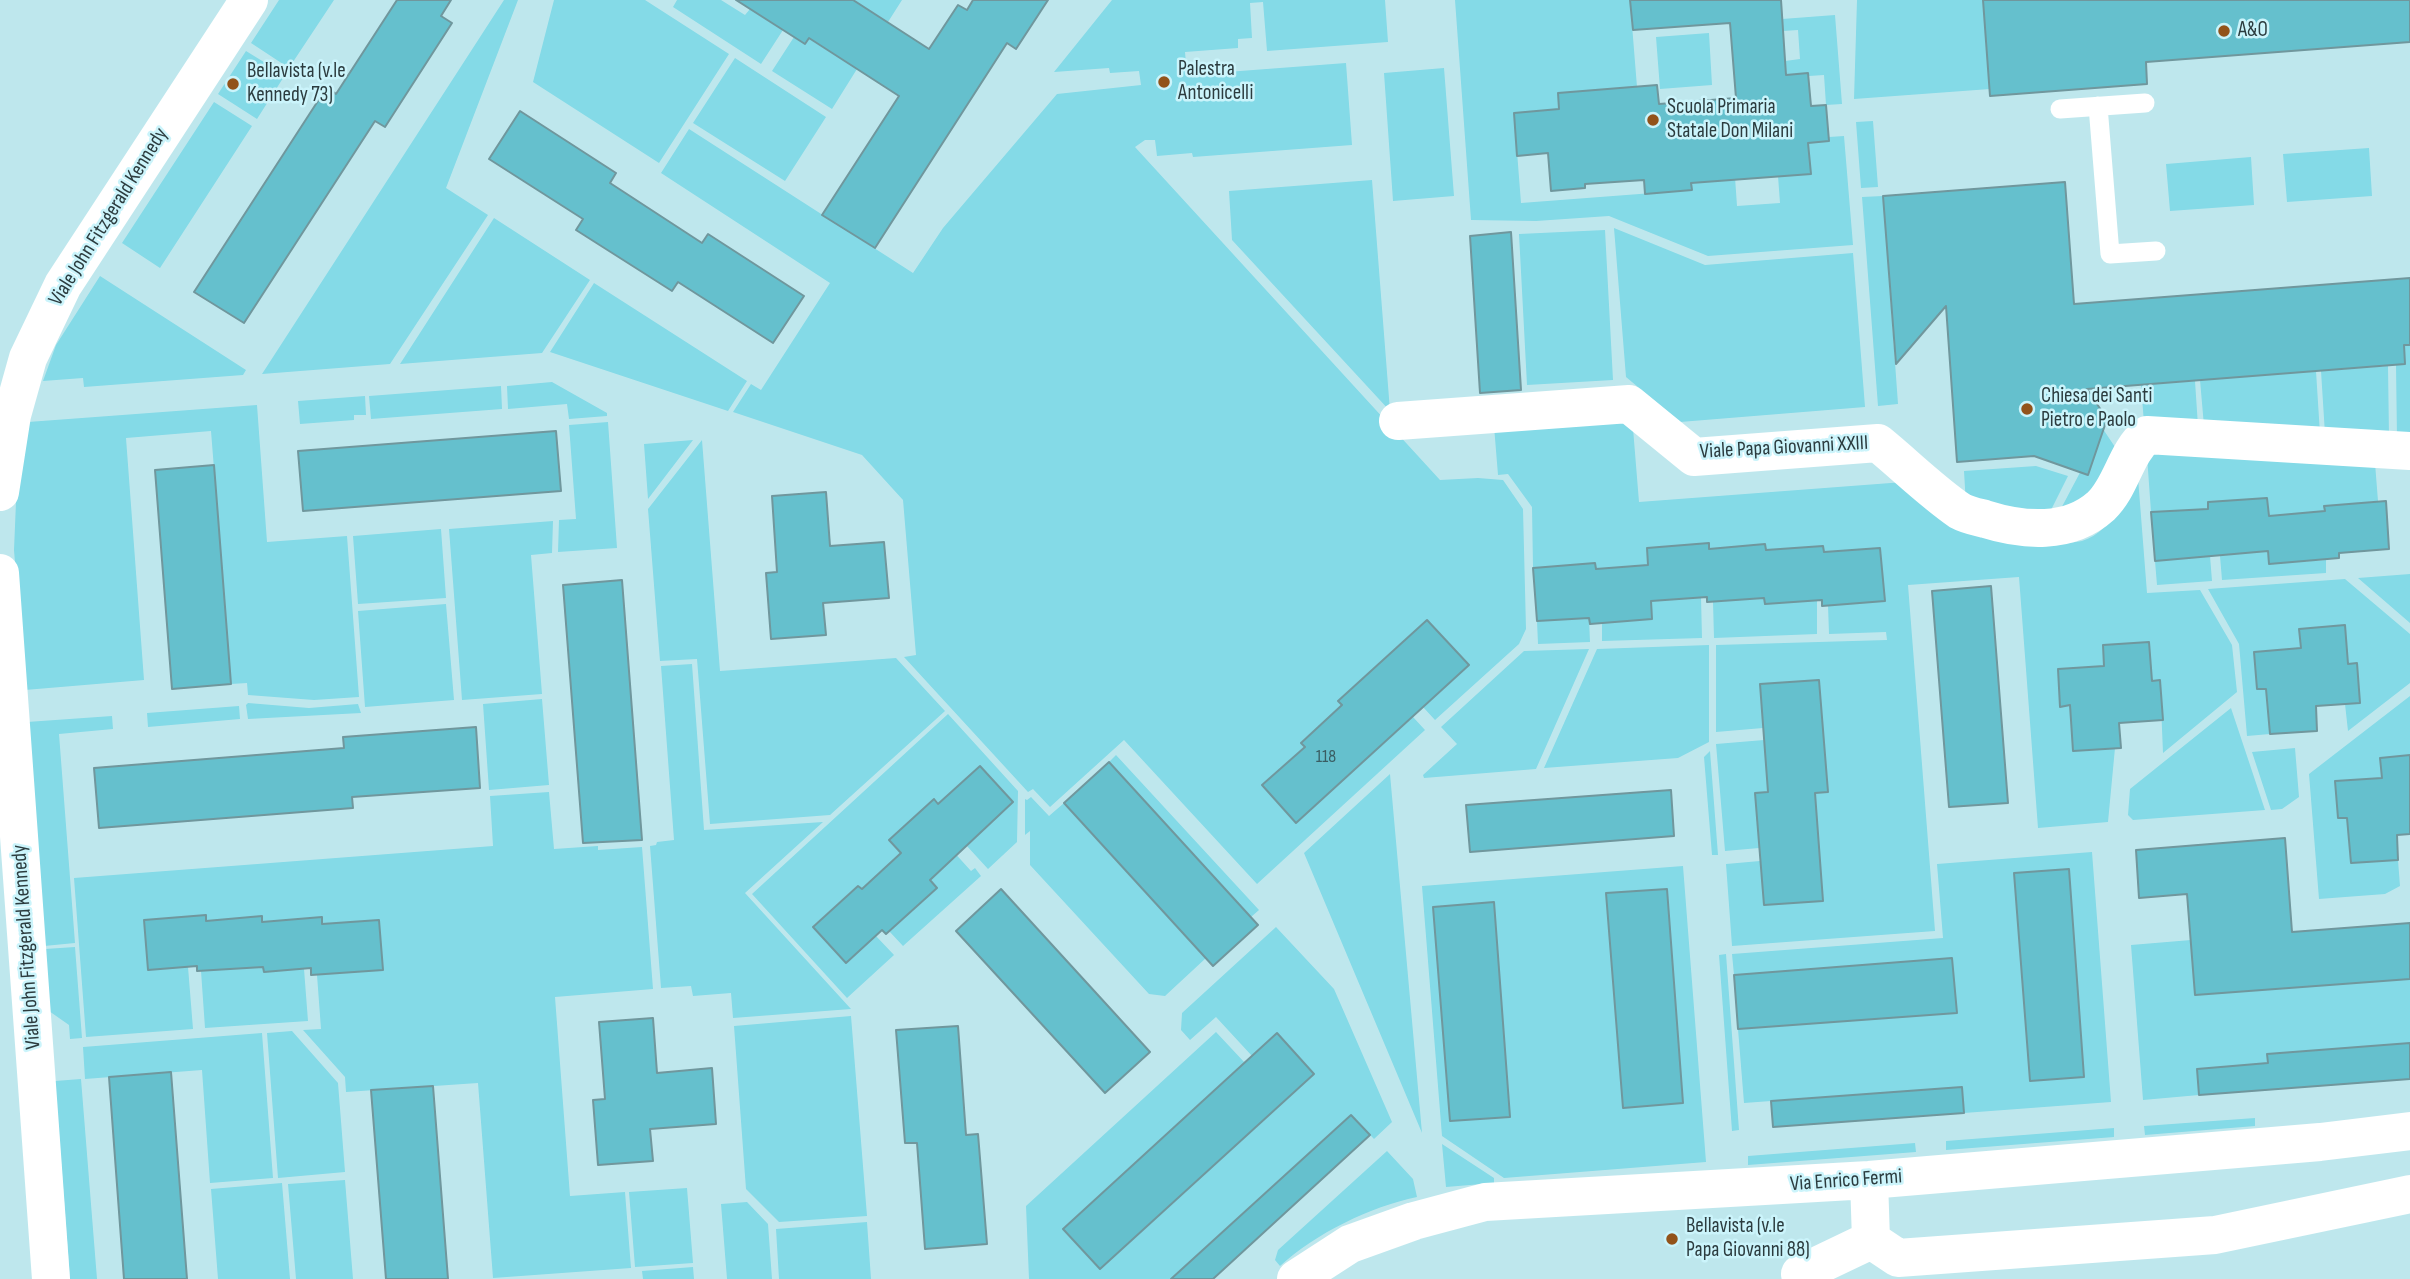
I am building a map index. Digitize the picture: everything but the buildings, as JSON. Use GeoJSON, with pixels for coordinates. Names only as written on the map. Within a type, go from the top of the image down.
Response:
{"type":"FeatureCollection","features":[{"type":"Feature","properties":{"kind":"street","name":"Viale John Fitzgerald Kennedy"},"geometry":{"type":"LineString","coordinates":[[0,492],[12,415],[28,358],[63,285],[249,0]]}},
{"type":"Feature","properties":{"kind":"street","name":"Viale Papa Giovanni XXIII"},"geometry":{"type":"LineString","coordinates":[[1398,421],[1629,404],[1695,457],[1878,443],[1962,513],[2008,526],[2046,529],[2076,522],[2101,505],[2118,482],[2137,443],[2147,435],[2410,451]]}},
{"type":"Feature","properties":{"kind":"street","name":"Viale John Fitzgerald Kennedy"},"geometry":{"type":"LineString","coordinates":[[0,573],[51,1279]]}},
{"type":"Feature","properties":{"kind":"street","name":"Via Enrico Fermi"},"geometry":{"type":"LineString","coordinates":[[1296,1279],[1350,1244],[1437,1213],[1485,1202],[1869,1180],[2320,1142],[2410,1131]]}},
{"type":"Feature","properties":{"kind":"street"},"geometry":{"type":"LineString","coordinates":[[1869,1180],[1871,1240]]}},
{"type":"Feature","properties":{"kind":"street"},"geometry":{"type":"LineString","coordinates":[[1871,1240],[1898,1258],[2215,1235],[2410,1194]]}},
{"type":"Feature","properties":{"kind":"street"},"geometry":{"type":"LineString","coordinates":[[1801,1279],[1800,1273],[1871,1240]]}},
{"type":"Feature","properties":{"kind":"lane"},"geometry":{"type":"LineString","coordinates":[[2060,109],[2145,103]]}},
{"type":"Feature","properties":{"kind":"lane"},"geometry":{"type":"LineString","coordinates":[[2098,106],[2110,254],[2156,251]]}},
{"type":"Feature","properties":{"kind":"shaded area"},"geometry":{"type":"Polygon","coordinates":[[[279,0],[334,0],[289,68],[251,43],[279,0]]]}},
{"type":"Feature","properties":{"kind":"shaded area"},"geometry":{"type":"Polygon","coordinates":[[[504,0],[518,0],[446,188],[488,215],[390,364],[262,374],[504,0]]]}},
{"type":"Feature","properties":{"kind":"shaded area"},"geometry":{"type":"Polygon","coordinates":[[[554,0],[645,0],[729,54],[659,163],[533,82],[554,0]]]}},
{"type":"Feature","properties":{"kind":"shaded area"},"geometry":{"type":"Polygon","coordinates":[[[677,0],[721,0],[745,15],[750,9],[783,30],[761,64],[673,7],[677,0]]]}},
{"type":"Feature","properties":{"kind":"shaded area"},"geometry":{"type":"Polygon","coordinates":[[[853,0],[902,0],[888,22],[853,0]]]}},
{"type":"Feature","properties":{"kind":"shaded area"},"geometry":{"type":"Polygon","coordinates":[[[1112,0],[1385,0],[1388,42],[1267,51],[1263,2],[1250,3],[1252,38],[1238,39],[1238,48],[1185,52],[1187,75],[1346,63],[1352,145],[1193,157],[1192,153],[1157,156],[1155,140],[1145,140],[1135,147],[1440,480],[1503,480],[1523,509],[1526,629],[1519,644],[1435,720],[1423,707],[1339,701],[1342,705],[1301,742],[1305,747],[1263,785],[1296,822],[1413,717],[1425,730],[1257,884],[1124,740],[1050,807],[1033,789],[1028,792],[904,657],[916,655],[903,500],[862,455],[733,412],[751,384],[761,390],[830,283],[661,173],[689,129],[913,273],[943,228],[1057,94],[1141,85],[1139,71],[1110,73],[1109,68],[1054,72],[1112,0]]]}},
{"type":"Feature","properties":{"kind":"shaded area"},"geometry":{"type":"Polygon","coordinates":[[[1455,0],[1630,0],[1637,87],[1558,93],[1559,109],[1514,113],[1521,203],[1692,190],[1689,148],[1732,134],[1737,206],[1780,203],[1778,176],[1811,174],[1808,143],[1844,136],[1853,245],[1708,256],[1609,216],[1536,221],[1471,220],[1455,0]]]}},
{"type":"Feature","properties":{"kind":"shaded area"},"geometry":{"type":"Polygon","coordinates":[[[1857,0],[1983,0],[1990,89],[1854,99],[1857,0]]]}},
{"type":"Feature","properties":{"kind":"shaded area"},"geometry":{"type":"Polygon","coordinates":[[[1835,15],[1842,104],[1826,105],[1824,75],[1809,76],[1808,73],[1763,77],[1785,61],[1800,59],[1798,30],[1783,31],[1782,19],[1835,15]]]}},
{"type":"Feature","properties":{"kind":"shaded area"},"geometry":{"type":"Polygon","coordinates":[[[1709,33],[1712,85],[1660,89],[1656,37],[1709,33]]]}},
{"type":"Feature","properties":{"kind":"shaded area"},"geometry":{"type":"Polygon","coordinates":[[[794,37],[805,44],[809,38],[857,69],[832,109],[772,71],[794,37]]]}},
{"type":"Feature","properties":{"kind":"shaded area"},"geometry":{"type":"Polygon","coordinates":[[[246,51],[285,75],[257,119],[218,94],[246,51]]]}},
{"type":"Feature","properties":{"kind":"shaded area"},"geometry":{"type":"Polygon","coordinates":[[[735,58],[826,117],[785,181],[693,123],[735,58]]]}},
{"type":"Feature","properties":{"kind":"shaded area"},"geometry":{"type":"Polygon","coordinates":[[[1444,68],[1454,196],[1393,201],[1384,73],[1444,68]]]}},
{"type":"Feature","properties":{"kind":"shaded area"},"geometry":{"type":"Polygon","coordinates":[[[214,102],[252,126],[160,268],[122,243],[214,102]]]}},
{"type":"Feature","properties":{"kind":"shaded area"},"geometry":{"type":"Polygon","coordinates":[[[1873,121],[1878,187],[1861,188],[1856,122],[1873,121]]]}},
{"type":"Feature","properties":{"kind":"shaded area"},"geometry":{"type":"Polygon","coordinates":[[[2369,148],[2372,196],[2287,202],[2283,154],[2369,148]]]}},
{"type":"Feature","properties":{"kind":"shaded area"},"geometry":{"type":"Polygon","coordinates":[[[2251,157],[2254,205],[2170,211],[2166,164],[2251,157]]]}},
{"type":"Feature","properties":{"kind":"shaded area"},"geometry":{"type":"Polygon","coordinates":[[[1372,180],[1390,411],[1232,240],[1229,191],[1372,180]]]}},
{"type":"Feature","properties":{"kind":"shaded area"},"geometry":{"type":"Polygon","coordinates":[[[1883,196],[1898,404],[1878,406],[1862,197],[1883,196]]]}},
{"type":"Feature","properties":{"kind":"shaded area"},"geometry":{"type":"Polygon","coordinates":[[[494,218],[590,280],[542,353],[400,364],[494,218]]]}},
{"type":"Feature","properties":{"kind":"shaded area"},"geometry":{"type":"Polygon","coordinates":[[[1614,228],[1705,265],[1853,253],[1865,407],[1680,422],[1626,377],[1614,228]]]}},
{"type":"Feature","properties":{"kind":"shaded area"},"geometry":{"type":"Polygon","coordinates":[[[1605,230],[1613,380],[1527,385],[1519,234],[1605,230]]]}},
{"type":"Feature","properties":{"kind":"shaded area"},"geometry":{"type":"Polygon","coordinates":[[[100,276],[246,370],[243,375],[84,387],[83,378],[43,381],[56,345],[100,276]]]}},
{"type":"Feature","properties":{"kind":"shaded area"},"geometry":{"type":"Polygon","coordinates":[[[594,283],[747,381],[728,411],[550,352],[594,283]]]}},
{"type":"Feature","properties":{"kind":"shaded area"},"geometry":{"type":"Polygon","coordinates":[[[2404,345],[2410,345],[2410,439],[2397,438],[2396,365],[2405,364],[2404,345]]]}},
{"type":"Feature","properties":{"kind":"shaded area"},"geometry":{"type":"Polygon","coordinates":[[[2388,366],[2389,437],[2325,434],[2321,371],[2388,366]]]}},
{"type":"Feature","properties":{"kind":"shaded area"},"geometry":{"type":"Polygon","coordinates":[[[2316,371],[2320,434],[2204,426],[2200,380],[2316,371]]]}},
{"type":"Feature","properties":{"kind":"shaded area"},"geometry":{"type":"Polygon","coordinates":[[[2195,381],[2198,426],[2144,423],[2141,385],[2195,381]]]}},
{"type":"Feature","properties":{"kind":"shaded area"},"geometry":{"type":"Polygon","coordinates":[[[552,382],[607,413],[607,416],[569,419],[567,404],[508,409],[507,386],[552,382]]]}},
{"type":"Feature","properties":{"kind":"shaded area"},"geometry":{"type":"Polygon","coordinates":[[[501,386],[502,409],[371,419],[369,396],[501,386]]]}},
{"type":"Feature","properties":{"kind":"shaded area"},"geometry":{"type":"Polygon","coordinates":[[[365,396],[366,415],[354,415],[354,420],[300,424],[298,401],[365,396]]]}},
{"type":"Feature","properties":{"kind":"shaded area"},"geometry":{"type":"Polygon","coordinates":[[[257,405],[267,542],[347,536],[359,697],[314,700],[248,695],[247,683],[231,684],[211,431],[126,438],[144,680],[25,690],[14,550],[16,502],[28,422],[257,405]]]}},
{"type":"Feature","properties":{"kind":"shaded area"},"geometry":{"type":"Polygon","coordinates":[[[1632,416],[1639,502],[1904,482],[2059,543],[2082,541],[2103,529],[2123,498],[2137,465],[2147,593],[2200,590],[2232,645],[2237,692],[2163,753],[2160,681],[2152,681],[2149,642],[2103,645],[2105,684],[2101,685],[2100,666],[2058,669],[2060,706],[2070,705],[2073,751],[2115,748],[2108,822],[2038,828],[2019,577],[1908,585],[1935,931],[1732,946],[1726,864],[1760,861],[1764,905],[1823,900],[1763,728],[1716,732],[1716,645],[1887,640],[1886,632],[1829,634],[1828,605],[1884,601],[1880,548],[1824,552],[1823,546],[1766,550],[1765,544],[1709,549],[1708,543],[1647,548],[1648,565],[1596,569],[1595,563],[1533,568],[1532,507],[1508,474],[1498,475],[1494,426],[1632,416]]]}},
{"type":"Feature","properties":{"kind":"shaded area"},"geometry":{"type":"Polygon","coordinates":[[[608,422],[617,548],[558,552],[559,520],[576,519],[569,425],[608,422]]]}},
{"type":"Feature","properties":{"kind":"shaded area"},"geometry":{"type":"Polygon","coordinates":[[[2103,429],[2117,450],[2108,478],[2056,518],[2103,429]]]}},
{"type":"Feature","properties":{"kind":"shaded area"},"geometry":{"type":"Polygon","coordinates":[[[693,440],[648,499],[644,444],[693,440]]]}},
{"type":"Feature","properties":{"kind":"shaded area"},"geometry":{"type":"Polygon","coordinates":[[[702,440],[720,671],[896,658],[945,711],[830,815],[710,824],[697,659],[660,661],[648,509],[702,440]]]}},
{"type":"Feature","properties":{"kind":"shaded area"},"geometry":{"type":"Polygon","coordinates":[[[2152,450],[2375,463],[2378,501],[2325,506],[2325,511],[2269,516],[2267,498],[2208,502],[2208,509],[2151,512],[2147,456],[2152,450]]]}},
{"type":"Feature","properties":{"kind":"shaded area"},"geometry":{"type":"Polygon","coordinates":[[[2036,466],[2068,476],[2047,518],[1966,505],[1964,471],[2036,466]]]}},
{"type":"Feature","properties":{"kind":"shaded area"},"geometry":{"type":"Polygon","coordinates":[[[553,521],[552,553],[531,555],[542,694],[462,700],[449,529],[553,521]]]}},
{"type":"Feature","properties":{"kind":"shaded area"},"geometry":{"type":"Polygon","coordinates":[[[441,529],[446,598],[358,604],[353,536],[441,529]]]}},
{"type":"Feature","properties":{"kind":"shaded area"},"geometry":{"type":"Polygon","coordinates":[[[2267,549],[2269,564],[2326,560],[2326,573],[2222,580],[2220,556],[2226,555],[2226,552],[2267,549]]]}},
{"type":"Feature","properties":{"kind":"shaded area"},"geometry":{"type":"Polygon","coordinates":[[[2210,556],[2212,581],[2157,585],[2155,561],[2210,556]]]}},
{"type":"Feature","properties":{"kind":"shaded area"},"geometry":{"type":"Polygon","coordinates":[[[2410,574],[2410,623],[2358,578],[2410,574]]]}},
{"type":"Feature","properties":{"kind":"shaded area"},"geometry":{"type":"Polygon","coordinates":[[[2345,579],[2410,634],[2410,683],[2348,731],[2345,704],[2356,663],[2348,664],[2345,626],[2300,629],[2302,668],[2254,652],[2257,689],[2266,689],[2270,734],[2247,736],[2239,644],[2208,589],[2345,579]]]}},
{"type":"Feature","properties":{"kind":"shaded area"},"geometry":{"type":"Polygon","coordinates":[[[1701,597],[1702,638],[1602,641],[1602,623],[1652,619],[1651,601],[1701,597]]]}},
{"type":"Feature","properties":{"kind":"shaded area"},"geometry":{"type":"Polygon","coordinates":[[[1764,598],[1765,604],[1817,600],[1817,634],[1714,638],[1713,602],[1764,598]]]}},
{"type":"Feature","properties":{"kind":"shaded area"},"geometry":{"type":"Polygon","coordinates":[[[446,604],[454,700],[365,707],[358,611],[446,604]]]}},
{"type":"Feature","properties":{"kind":"shaded area"},"geometry":{"type":"Polygon","coordinates":[[[1589,618],[1590,642],[1538,644],[1537,621],[1589,618]]]}},
{"type":"Feature","properties":{"kind":"shaded area"},"geometry":{"type":"Polygon","coordinates":[[[1709,645],[1709,742],[1678,758],[1544,768],[1597,649],[1709,645]]]}},
{"type":"Feature","properties":{"kind":"shaded area"},"geometry":{"type":"Polygon","coordinates":[[[1589,649],[1536,769],[1424,778],[1423,775],[1457,744],[1441,727],[1524,651],[1589,649]]]}},
{"type":"Feature","properties":{"kind":"shaded area"},"geometry":{"type":"Polygon","coordinates":[[[692,664],[704,830],[823,822],[745,893],[851,1009],[733,1018],[731,993],[693,996],[691,986],[661,988],[650,846],[656,845],[657,842],[674,840],[661,666],[692,664]]]}},
{"type":"Feature","properties":{"kind":"shaded area"},"geometry":{"type":"Polygon","coordinates":[[[2410,696],[2410,755],[2380,758],[2383,797],[2379,797],[2377,778],[2335,781],[2338,818],[2347,818],[2351,863],[2398,860],[2400,886],[2385,894],[2319,899],[2309,774],[2410,696]]]}},
{"type":"Feature","properties":{"kind":"shaded area"},"geometry":{"type":"Polygon","coordinates":[[[542,699],[549,785],[489,790],[483,704],[542,699]]]}},
{"type":"Feature","properties":{"kind":"shaded area"},"geometry":{"type":"Polygon","coordinates":[[[248,703],[309,708],[358,704],[361,713],[248,719],[248,703]]]}},
{"type":"Feature","properties":{"kind":"shaded area"},"geometry":{"type":"Polygon","coordinates":[[[239,706],[240,719],[148,727],[147,713],[239,706]]]}},
{"type":"Feature","properties":{"kind":"shaded area"},"geometry":{"type":"Polygon","coordinates":[[[2231,708],[2265,810],[2133,820],[2128,815],[2130,789],[2231,708]]]}},
{"type":"Feature","properties":{"kind":"shaded area"},"geometry":{"type":"Polygon","coordinates":[[[948,714],[1018,791],[1017,842],[988,869],[966,845],[934,800],[890,840],[901,853],[862,889],[857,886],[813,926],[846,963],[876,936],[894,955],[847,998],[752,894],[948,714]]]}},
{"type":"Feature","properties":{"kind":"shaded area"},"geometry":{"type":"Polygon","coordinates":[[[112,716],[113,729],[59,734],[75,943],[44,946],[27,722],[112,716]]]}},
{"type":"Feature","properties":{"kind":"shaded area"},"geometry":{"type":"Polygon","coordinates":[[[1764,740],[1768,792],[1755,793],[1759,848],[1725,851],[1716,744],[1764,740]]]}},
{"type":"Feature","properties":{"kind":"shaded area"},"geometry":{"type":"Polygon","coordinates":[[[2295,748],[2299,797],[2282,809],[2271,810],[2252,752],[2295,748]]]}},
{"type":"Feature","properties":{"kind":"shaded area"},"geometry":{"type":"Polygon","coordinates":[[[1710,751],[1718,855],[1712,855],[1704,757],[1710,751]]]}},
{"type":"Feature","properties":{"kind":"shaded area"},"geometry":{"type":"Polygon","coordinates":[[[1116,755],[1259,910],[1251,917],[1109,762],[1116,755]]]}},
{"type":"Feature","properties":{"kind":"shaded area"},"geometry":{"type":"Polygon","coordinates":[[[1390,774],[1422,1133],[1304,853],[1390,774]]]}},
{"type":"Feature","properties":{"kind":"shaded area"},"geometry":{"type":"Polygon","coordinates":[[[549,792],[554,849],[642,847],[653,989],[555,997],[570,1196],[625,1192],[631,1268],[493,1278],[478,1083],[346,1092],[345,1077],[303,1030],[321,1029],[317,975],[383,970],[322,924],[321,917],[262,922],[262,916],[206,921],[202,916],[144,920],[148,970],[188,967],[193,1029],[86,1037],[74,878],[493,846],[490,796],[549,792]]]}},
{"type":"Feature","properties":{"kind":"shaded area"},"geometry":{"type":"Polygon","coordinates":[[[1031,797],[1049,816],[1064,803],[1206,958],[1165,996],[1149,994],[1030,865],[1030,831],[1025,835],[1025,799],[1031,797]]]}},
{"type":"Feature","properties":{"kind":"shaded area"},"geometry":{"type":"Polygon","coordinates":[[[952,850],[971,871],[975,868],[981,876],[903,946],[889,931],[936,888],[925,874],[952,850]]]}},
{"type":"Feature","properties":{"kind":"shaded area"},"geometry":{"type":"Polygon","coordinates":[[[2092,852],[2111,1102],[1964,1113],[1962,1087],[1744,1103],[1738,1029],[1957,1012],[1952,958],[1734,975],[1732,954],[1943,938],[1937,864],[2092,852]],[[2069,869],[2014,874],[2030,1081],[2084,1076],[2069,869]]]}},
{"type":"Feature","properties":{"kind":"shaded area"},"geometry":{"type":"Polygon","coordinates":[[[1683,866],[1706,1162],[1504,1178],[1442,1136],[1422,886],[1683,866]],[[1666,889],[1606,894],[1623,1108],[1683,1103],[1666,889]],[[1493,902],[1433,907],[1450,1121],[1510,1116],[1493,902]]]}},
{"type":"Feature","properties":{"kind":"shaded area"},"geometry":{"type":"Polygon","coordinates":[[[1276,927],[1334,989],[1392,1122],[1374,1139],[1351,1115],[1171,1279],[1029,1279],[1026,1206],[1216,1032],[1245,1063],[1064,1228],[1100,1269],[1314,1074],[1252,1056],[1216,1017],[1190,1040],[1181,1030],[1182,1013],[1276,927]]]}},
{"type":"Feature","properties":{"kind":"shaded area"},"geometry":{"type":"Polygon","coordinates":[[[2191,940],[2196,995],[2410,979],[2410,1043],[2268,1054],[2268,1063],[2197,1069],[2199,1095],[2143,1100],[2131,945],[2191,940]]]}},
{"type":"Feature","properties":{"kind":"shaded area"},"geometry":{"type":"Polygon","coordinates":[[[75,947],[82,1038],[70,1039],[69,1025],[49,1011],[45,949],[75,947]]]}},
{"type":"Feature","properties":{"kind":"shaded area"},"geometry":{"type":"Polygon","coordinates":[[[1726,954],[1739,1130],[1732,1131],[1719,955],[1726,954]]]}},
{"type":"Feature","properties":{"kind":"shaded area"},"geometry":{"type":"Polygon","coordinates":[[[263,967],[264,972],[304,969],[308,1021],[205,1028],[201,971],[263,967]]]}},
{"type":"Feature","properties":{"kind":"shaded area"},"geometry":{"type":"Polygon","coordinates":[[[851,1016],[867,1216],[779,1222],[746,1189],[734,1026],[851,1016]]]}},
{"type":"Feature","properties":{"kind":"shaded area"},"geometry":{"type":"Polygon","coordinates":[[[292,1031],[338,1083],[345,1172],[278,1178],[267,1033],[292,1031]]]}},
{"type":"Feature","properties":{"kind":"shaded area"},"geometry":{"type":"Polygon","coordinates":[[[262,1033],[273,1178],[210,1183],[202,1070],[85,1079],[83,1047],[262,1033]]]}},
{"type":"Feature","properties":{"kind":"shaded area"},"geometry":{"type":"Polygon","coordinates":[[[81,1079],[97,1279],[70,1279],[55,1081],[81,1079]]]}},
{"type":"Feature","properties":{"kind":"shaded area"},"geometry":{"type":"Polygon","coordinates":[[[2255,1118],[2255,1126],[2145,1135],[2144,1126],[2255,1118]]]}},
{"type":"Feature","properties":{"kind":"shaded area"},"geometry":{"type":"Polygon","coordinates":[[[2114,1128],[2114,1137],[1946,1150],[1946,1141],[2114,1128]]]}},
{"type":"Feature","properties":{"kind":"shaded area"},"geometry":{"type":"Polygon","coordinates":[[[1915,1143],[1916,1152],[1748,1165],[1748,1156],[1915,1143]]]}},
{"type":"Feature","properties":{"kind":"shaded area"},"geometry":{"type":"Polygon","coordinates":[[[1442,1144],[1494,1178],[1494,1183],[1446,1187],[1442,1144]]]}},
{"type":"Feature","properties":{"kind":"shaded area"},"geometry":{"type":"Polygon","coordinates":[[[1387,1151],[1413,1179],[1417,1197],[1381,1207],[1344,1223],[1310,1243],[1280,1266],[1275,1260],[1278,1250],[1387,1151]]]}},
{"type":"Feature","properties":{"kind":"shaded area"},"geometry":{"type":"Polygon","coordinates":[[[345,1180],[353,1279],[296,1279],[288,1184],[345,1180]]]}},
{"type":"Feature","properties":{"kind":"shaded area"},"geometry":{"type":"Polygon","coordinates":[[[282,1183],[290,1279],[218,1279],[211,1189],[282,1183]]]}},
{"type":"Feature","properties":{"kind":"shaded area"},"geometry":{"type":"Polygon","coordinates":[[[687,1188],[693,1263],[635,1267],[629,1192],[687,1188]]]}},
{"type":"Feature","properties":{"kind":"shaded area"},"geometry":{"type":"Polygon","coordinates":[[[747,1202],[768,1224],[772,1279],[727,1279],[721,1204],[747,1202]]]}},
{"type":"Feature","properties":{"kind":"shaded area"},"geometry":{"type":"Polygon","coordinates":[[[867,1222],[871,1279],[779,1279],[776,1229],[867,1222]]]}},
{"type":"Feature","properties":{"kind":"shaded area"},"geometry":{"type":"Polygon","coordinates":[[[693,1267],[694,1279],[643,1279],[642,1271],[693,1267]]]}},
{"type":"Feature","properties":{"kind":"place","name":"A&O"},"geometry":{"type":"Point","coordinates":[2224,31]}},
{"type":"Feature","properties":{"kind":"place","name":"Palestra Antonicelli"},"geometry":{"type":"Point","coordinates":[1164,82]}},
{"type":"Feature","properties":{"kind":"place","name":"Bellavista (v.le Kennedy 73)"},"geometry":{"type":"Point","coordinates":[233,84]}},
{"type":"Feature","properties":{"kind":"place","name":"Scuola Primaria Statale Don Milani"},"geometry":{"type":"Point","coordinates":[1653,120]}},
{"type":"Feature","properties":{"kind":"place","name":"Chiesa dei Santi Pietro e Paolo"},"geometry":{"type":"Point","coordinates":[2027,409]}},
{"type":"Feature","properties":{"kind":"place","name":"Bellavista (v.le Papa Giovanni 88)"},"geometry":{"type":"Point","coordinates":[1672,1239]}}]}
